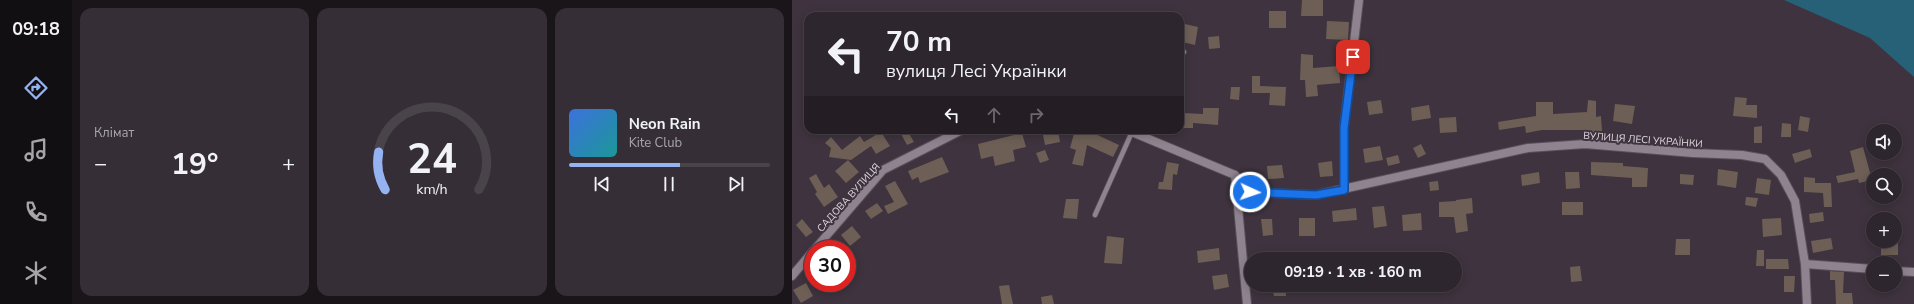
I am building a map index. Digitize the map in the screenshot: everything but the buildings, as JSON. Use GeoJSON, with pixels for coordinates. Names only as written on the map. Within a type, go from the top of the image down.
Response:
{"type":"FeatureCollection","features":[{"type":"Feature","properties":{"kind":"street"},"geometry":{"type":"LineString","coordinates":[[1344,190],[1344,128],[1359,0]]}},
{"type":"Feature","properties":{"kind":"street","name":"САДОВА ВУЛИЦЯ"},"geometry":{"type":"LineString","coordinates":[[823,240],[883,170],[954,134]]}},
{"type":"Feature","properties":{"kind":"street"},"geometry":{"type":"LineString","coordinates":[[1136,134],[1235,176],[1246,304]]}},
{"type":"Feature","properties":{"kind":"street","name":"ВУЛИЦЯ ЛЕСІ УКРАЇНКИ"},"geometry":{"type":"LineString","coordinates":[[1235,176],[1250,192],[1316,195],[1344,190],[1379,180],[1476,161],[1528,148],[1585,144],[1693,153],[1742,155],[1765,159],[1781,175],[1795,201],[1805,264],[1807,304]]}},
{"type":"Feature","properties":{"kind":"street"},"geometry":{"type":"LineString","coordinates":[[792,276],[804,262]]}},
{"type":"Feature","properties":{"kind":"street"},"geometry":{"type":"LineString","coordinates":[[1805,264],[1866,268]]}},
{"type":"Feature","properties":{"kind":"street"},"geometry":{"type":"LineString","coordinates":[[1902,271],[1914,272]]}},
{"type":"Feature","properties":{"kind":"lane"},"geometry":{"type":"LineString","coordinates":[[1095,216],[1128,134]]}},
{"type":"Feature","properties":{"kind":"water"},"geometry":{"type":"Polygon","coordinates":[[[1784,0],[1914,0],[1914,77],[1870,38],[1784,0]]]}},
{"type":"Feature","properties":{"kind":"route"},"geometry":{"type":"LineString","coordinates":[[1250,192],[1316,195],[1344,190],[1344,128],[1353,57]]}}]}
